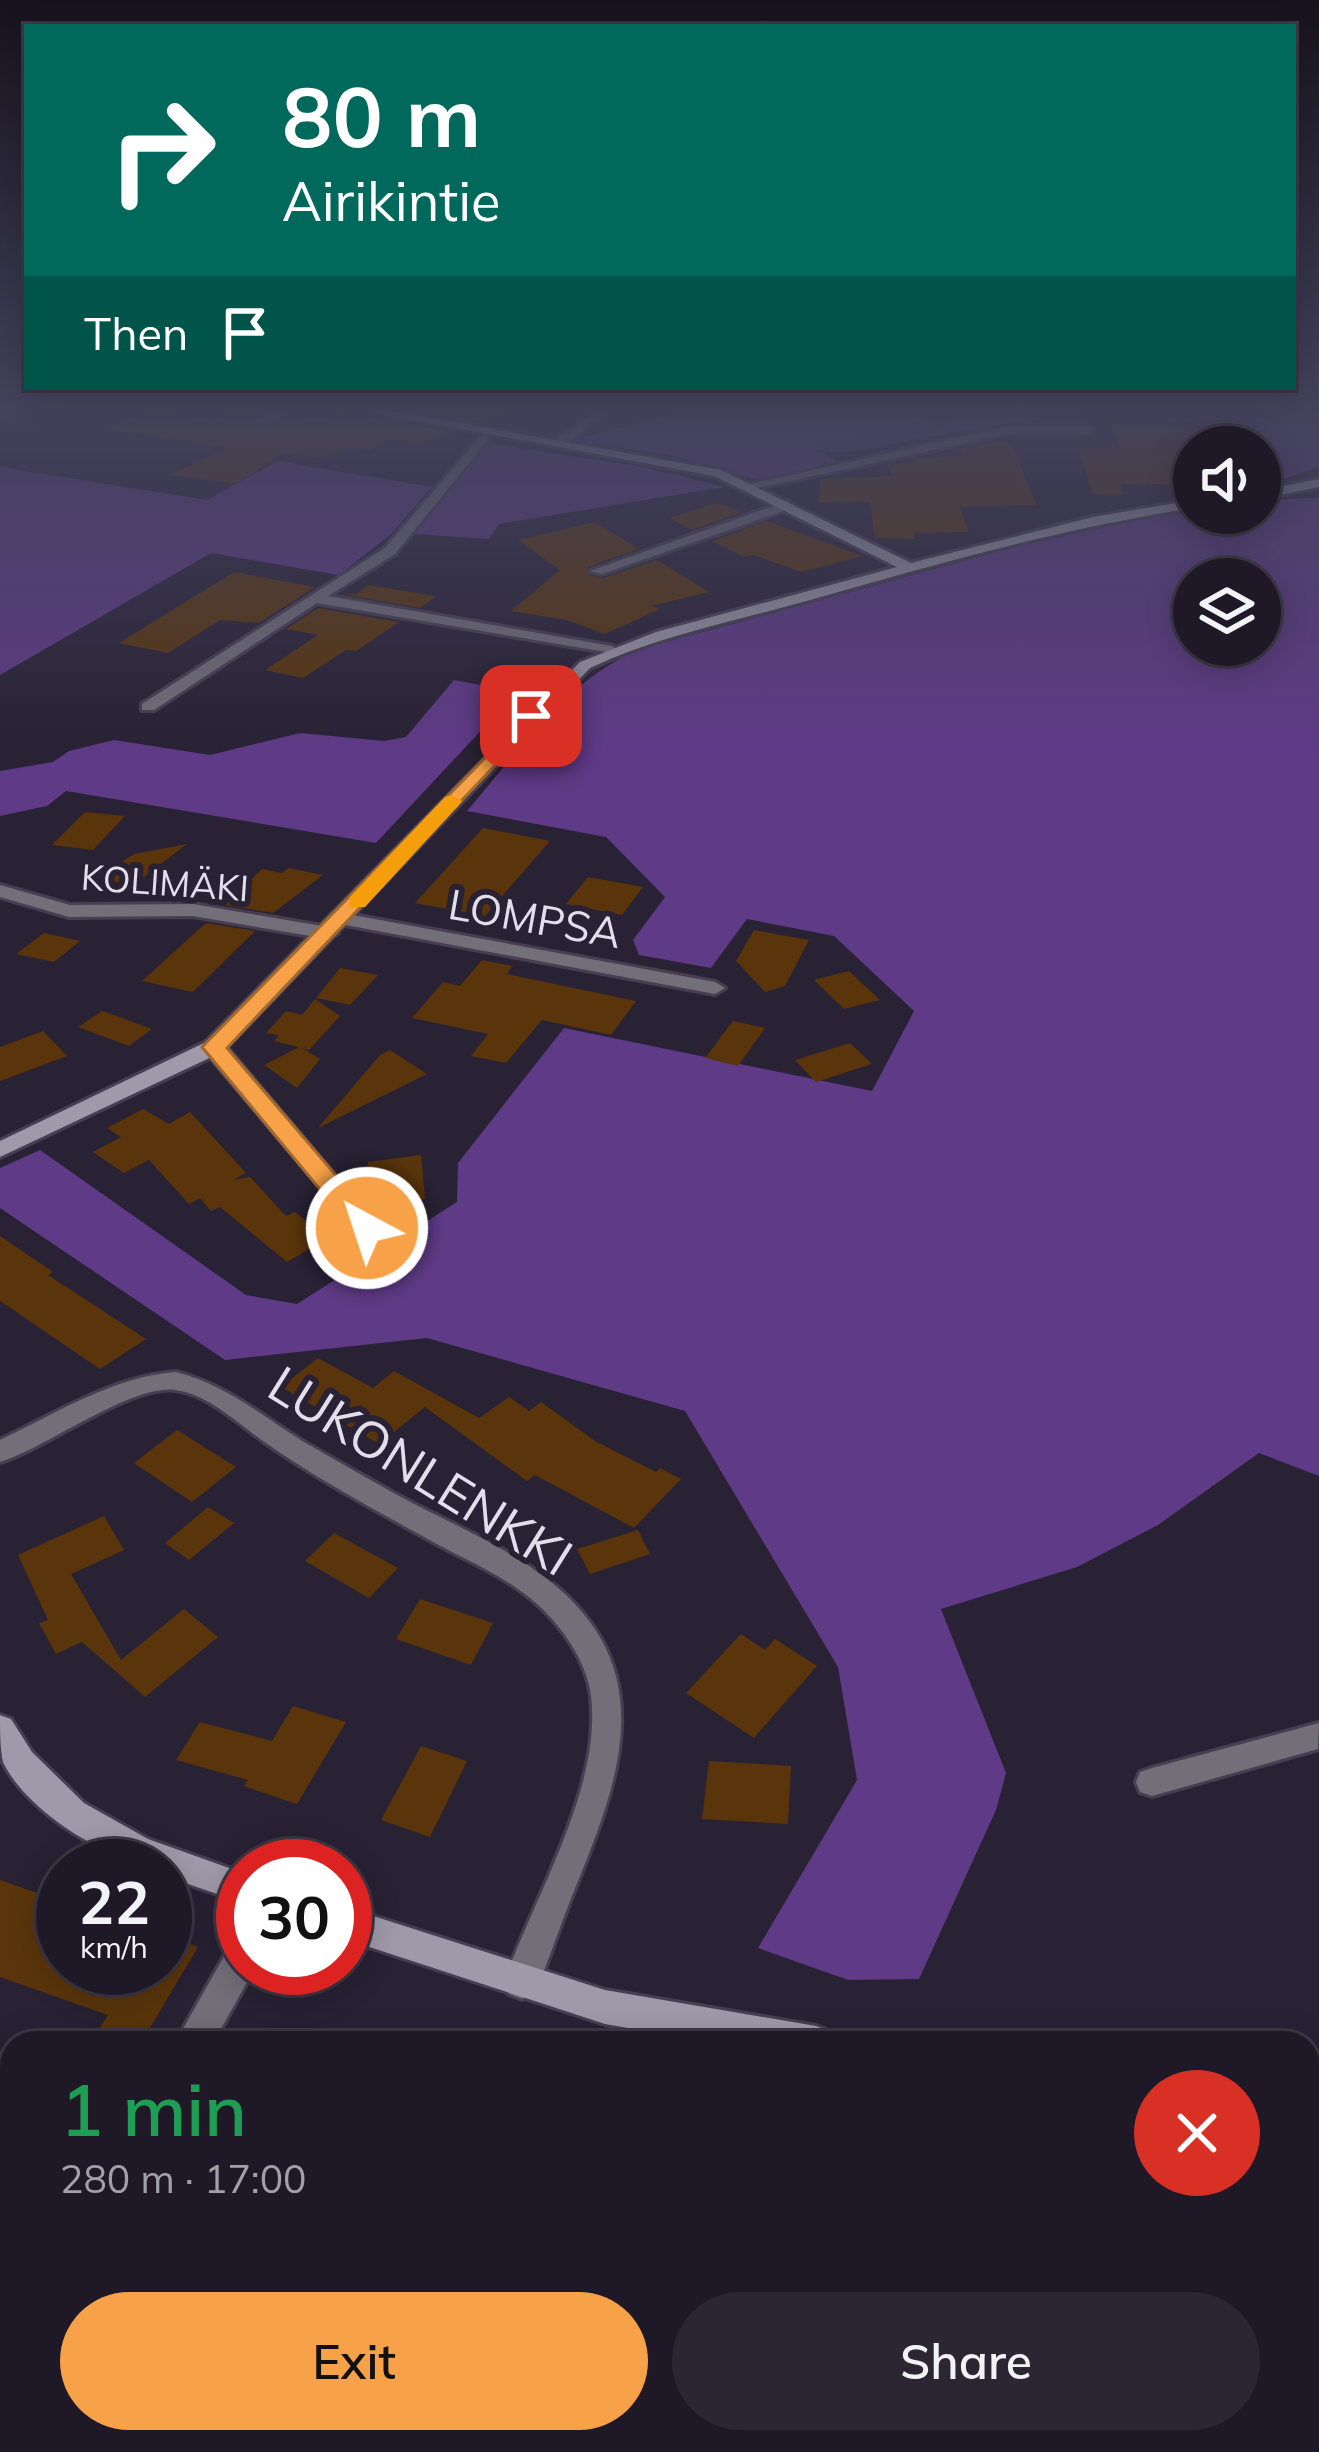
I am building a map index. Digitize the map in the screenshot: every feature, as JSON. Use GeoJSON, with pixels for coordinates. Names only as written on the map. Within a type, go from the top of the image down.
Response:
{"type":"FeatureCollection","features":[{"type":"Feature","properties":{"kind":"street"},"geometry":{"type":"LineString","coordinates":[[148,707],[390,551],[413,523]]}},
{"type":"Feature","properties":{"kind":"street"},"geometry":{"type":"LineString","coordinates":[[597,571],[734,523]]}},
{"type":"Feature","properties":{"kind":"street"},"geometry":{"type":"LineString","coordinates":[[823,523],[912,569]]}},
{"type":"Feature","properties":{"kind":"street"},"geometry":{"type":"LineString","coordinates":[[0,1150],[214,1047],[563,683],[612,651],[1089,523]]}},
{"type":"Feature","properties":{"kind":"street"},"geometry":{"type":"LineString","coordinates":[[315,598],[612,651]]}},
{"type":"Feature","properties":{"kind":"street","name":"KOLIMÄKI"},"geometry":{"type":"LineString","coordinates":[[0,891],[69,911],[193,910],[335,926]]}},
{"type":"Feature","properties":{"kind":"street","name":"LOMPSA"},"geometry":{"type":"LineString","coordinates":[[335,926],[715,988]]}},
{"type":"Feature","properties":{"kind":"street"},"geometry":{"type":"LineString","coordinates":[[214,1047],[367,1228]]}},
{"type":"Feature","properties":{"kind":"street","name":"LUKONLENKKI"},"geometry":{"type":"LineString","coordinates":[[0,1452],[144,1385],[176,1381],[199,1388],[293,1448],[520,1576],[555,1603],[582,1640],[608,1693],[609,1739],[592,1800],[538,1928],[522,1982]]}},
{"type":"Feature","properties":{"kind":"street"},"geometry":{"type":"LineString","coordinates":[[0,1729],[28,1775],[95,1832],[216,1878]]}},
{"type":"Feature","properties":{"kind":"street"},"geometry":{"type":"LineString","coordinates":[[1152,1782],[1319,1736]]}},
{"type":"Feature","properties":{"kind":"street"},"geometry":{"type":"LineString","coordinates":[[372,1932],[522,1982],[676,2022],[736,2031]]}},
{"type":"Feature","properties":{"kind":"street"},"geometry":{"type":"LineString","coordinates":[[200,2031],[220,1995]]}},
{"type":"Feature","properties":{"kind":"shaded area"},"geometry":{"type":"Polygon","coordinates":[[[0,523],[400,523],[339,575],[211,553],[0,675],[0,523]]]}},
{"type":"Feature","properties":{"kind":"shaded area"},"geometry":{"type":"Polygon","coordinates":[[[423,523],[502,523],[489,539],[415,534],[423,523]]]}},
{"type":"Feature","properties":{"kind":"shaded area"},"geometry":{"type":"Polygon","coordinates":[[[1123,523],[1173,523],[1173,534],[1281,534],[1281,523],[1319,523],[1319,1476],[1259,1453],[1158,1525],[1077,1567],[941,1609],[1006,1773],[996,1810],[919,1979],[848,1980],[758,1948],[857,1780],[838,1667],[685,1411],[427,1338],[225,1360],[0,1208],[0,1168],[40,1150],[246,1295],[297,1304],[457,1202],[458,1163],[564,1028],[872,1091],[914,1011],[834,936],[747,919],[711,968],[639,955],[633,940],[665,897],[606,837],[467,811],[564,700],[610,664],[637,650],[1018,546],[1123,523]]]}},
{"type":"Feature","properties":{"kind":"shaded area"},"geometry":{"type":"Polygon","coordinates":[[[454,680],[517,692],[376,843],[66,791],[47,806],[0,816],[0,771],[53,762],[69,751],[114,740],[210,755],[300,733],[384,741],[406,737],[454,680]]]}},
{"type":"Feature","properties":{"kind":"building"},"geometry":{"type":"Polygon","coordinates":[[[597,523],[639,549],[588,567],[589,575],[603,578],[657,560],[709,592],[651,606],[660,609],[605,634],[567,620],[511,611],[560,570],[518,540],[597,523]]]}},
{"type":"Feature","properties":{"kind":"building"},"geometry":{"type":"Polygon","coordinates":[[[679,523],[710,523],[692,530],[679,523]]]}},
{"type":"Feature","properties":{"kind":"building"},"geometry":{"type":"Polygon","coordinates":[[[760,523],[774,523],[863,556],[801,572],[754,555],[744,557],[712,541],[760,523]]]}},
{"type":"Feature","properties":{"kind":"building"},"geometry":{"type":"Polygon","coordinates":[[[873,523],[966,523],[969,532],[914,533],[915,539],[875,538],[873,523]]]}},
{"type":"Feature","properties":{"kind":"building"},"geometry":{"type":"Polygon","coordinates":[[[234,572],[315,587],[259,623],[220,620],[168,653],[119,643],[234,572]]]}},
{"type":"Feature","properties":{"kind":"building"},"geometry":{"type":"Polygon","coordinates":[[[368,585],[436,596],[420,608],[340,594],[356,594],[368,585]]]}},
{"type":"Feature","properties":{"kind":"building"},"geometry":{"type":"Polygon","coordinates":[[[318,608],[399,622],[303,678],[265,670],[318,635],[286,629],[318,608]]]}},
{"type":"Feature","properties":{"kind":"building"},"geometry":{"type":"Polygon","coordinates":[[[85,812],[125,816],[93,850],[52,845],[85,812]]]}},
{"type":"Feature","properties":{"kind":"building"},"geometry":{"type":"Polygon","coordinates":[[[483,828],[550,841],[485,916],[415,903],[483,828]]]}},
{"type":"Feature","properties":{"kind":"building"},"geometry":{"type":"Polygon","coordinates":[[[187,844],[131,887],[99,876],[134,854],[187,844]]]}},
{"type":"Feature","properties":{"kind":"building"},"geometry":{"type":"Polygon","coordinates":[[[288,868],[323,875],[273,913],[225,905],[262,869],[282,873],[288,868]]]}},
{"type":"Feature","properties":{"kind":"building"},"geometry":{"type":"Polygon","coordinates":[[[588,877],[643,887],[622,915],[566,904],[588,877]]]}},
{"type":"Feature","properties":{"kind":"building"},"geometry":{"type":"Polygon","coordinates":[[[206,923],[255,931],[193,992],[142,981],[206,923]]]}},
{"type":"Feature","properties":{"kind":"building"},"geometry":{"type":"Polygon","coordinates":[[[754,930],[809,940],[785,986],[765,992],[736,961],[754,930]]]}},
{"type":"Feature","properties":{"kind":"building"},"geometry":{"type":"Polygon","coordinates":[[[44,933],[80,941],[54,962],[16,954],[44,933]]]}},
{"type":"Feature","properties":{"kind":"building"},"geometry":{"type":"Polygon","coordinates":[[[482,960],[512,966],[507,974],[636,1001],[611,1035],[542,1020],[506,1063],[471,1056],[488,1034],[412,1018],[443,982],[460,986],[482,960]]]}},
{"type":"Feature","properties":{"kind":"building"},"geometry":{"type":"Polygon","coordinates":[[[340,968],[378,975],[350,1005],[316,998],[340,968]]]}},
{"type":"Feature","properties":{"kind":"building"},"geometry":{"type":"Polygon","coordinates":[[[849,971],[880,1000],[844,1009],[814,980],[849,971]]]}},
{"type":"Feature","properties":{"kind":"building"},"geometry":{"type":"Polygon","coordinates":[[[315,999],[340,1016],[309,1050],[302,1048],[320,1059],[297,1088],[264,1065],[299,1047],[274,1041],[279,1035],[266,1033],[286,1011],[302,1015],[315,999]]]}},
{"type":"Feature","properties":{"kind":"building"},"geometry":{"type":"Polygon","coordinates":[[[102,1011],[152,1029],[129,1046],[78,1027],[102,1011]]]}},
{"type":"Feature","properties":{"kind":"building"},"geometry":{"type":"Polygon","coordinates":[[[733,1021],[765,1028],[738,1066],[705,1058],[733,1021]]]}},
{"type":"Feature","properties":{"kind":"building"},"geometry":{"type":"Polygon","coordinates":[[[43,1031],[67,1056],[0,1081],[0,1047],[43,1031]]]}},
{"type":"Feature","properties":{"kind":"building"},"geometry":{"type":"Polygon","coordinates":[[[850,1043],[872,1064],[816,1082],[795,1060],[850,1043]]]}},
{"type":"Feature","properties":{"kind":"building"},"geometry":{"type":"Polygon","coordinates":[[[390,1050],[427,1074],[318,1128],[380,1055],[390,1050]]]}},
{"type":"Feature","properties":{"kind":"building"},"geometry":{"type":"Polygon","coordinates":[[[143,1109],[169,1124],[190,1112],[246,1173],[233,1180],[250,1177],[286,1216],[295,1212],[328,1238],[287,1262],[220,1207],[211,1211],[200,1198],[189,1204],[149,1160],[124,1173],[93,1152],[121,1137],[107,1128],[143,1109]]]}},
{"type":"Feature","properties":{"kind":"building"},"geometry":{"type":"Polygon","coordinates":[[[421,1155],[425,1199],[371,1205],[368,1162],[421,1155]]]}},
{"type":"Feature","properties":{"kind":"building"},"geometry":{"type":"Polygon","coordinates":[[[0,1236],[53,1272],[48,1275],[146,1339],[100,1369],[0,1301],[0,1236]]]}},
{"type":"Feature","properties":{"kind":"building"},"geometry":{"type":"Polygon","coordinates":[[[318,1358],[373,1388],[394,1371],[479,1418],[509,1397],[529,1411],[541,1402],[595,1441],[656,1472],[660,1468],[681,1479],[634,1528],[535,1475],[527,1481],[425,1407],[379,1444],[281,1387],[318,1358]]]}},
{"type":"Feature","properties":{"kind":"building"},"geometry":{"type":"Polygon","coordinates":[[[177,1430],[236,1467],[192,1502],[134,1463],[177,1430]]]}},
{"type":"Feature","properties":{"kind":"building"},"geometry":{"type":"Polygon","coordinates":[[[208,1507],[234,1523],[189,1560],[165,1543],[208,1507]]]}},
{"type":"Feature","properties":{"kind":"building"},"geometry":{"type":"Polygon","coordinates":[[[104,1516],[124,1550],[71,1574],[121,1660],[184,1609],[218,1637],[145,1697],[82,1642],[56,1654],[39,1623],[48,1620],[18,1555],[104,1516]]]}},
{"type":"Feature","properties":{"kind":"building"},"geometry":{"type":"Polygon","coordinates":[[[638,1530],[650,1554],[590,1574],[577,1549],[638,1530]]]}},
{"type":"Feature","properties":{"kind":"building"},"geometry":{"type":"Polygon","coordinates":[[[334,1533],[398,1568],[369,1598],[305,1561],[334,1533]]]}},
{"type":"Feature","properties":{"kind":"building"},"geometry":{"type":"Polygon","coordinates":[[[420,1599],[493,1623],[471,1665],[396,1639],[420,1599]]]}},
{"type":"Feature","properties":{"kind":"building"},"geometry":{"type":"Polygon","coordinates":[[[741,1634],[765,1650],[775,1639],[817,1666],[754,1738],[686,1693],[741,1634]]]}},
{"type":"Feature","properties":{"kind":"building"},"geometry":{"type":"Polygon","coordinates":[[[293,1706],[346,1722],[297,1804],[244,1786],[248,1780],[176,1760],[200,1722],[272,1741],[293,1706]]]}},
{"type":"Feature","properties":{"kind":"building"},"geometry":{"type":"Polygon","coordinates":[[[421,1746],[467,1761],[430,1837],[381,1820],[421,1746]]]}},
{"type":"Feature","properties":{"kind":"building"},"geometry":{"type":"Polygon","coordinates":[[[709,1761],[791,1766],[788,1824],[702,1819],[709,1761]]]}},
{"type":"Feature","properties":{"kind":"building"},"geometry":{"type":"Polygon","coordinates":[[[0,1880],[36,1893],[36,1990],[0,1977],[0,1880]]]}},
{"type":"Feature","properties":{"kind":"building"},"geometry":{"type":"Polygon","coordinates":[[[51,1995],[170,1995],[148,2031],[98,2031],[108,2015],[51,1995]]]}},
{"type":"Feature","properties":{"kind":"slow traffic"},"geometry":{"type":"LineString","coordinates":[[357,903],[452,801]]}},
{"type":"Feature","properties":{"kind":"route"},"geometry":{"type":"LineString","coordinates":[[367,1228],[214,1047],[342,919],[531,716]]}}]}
